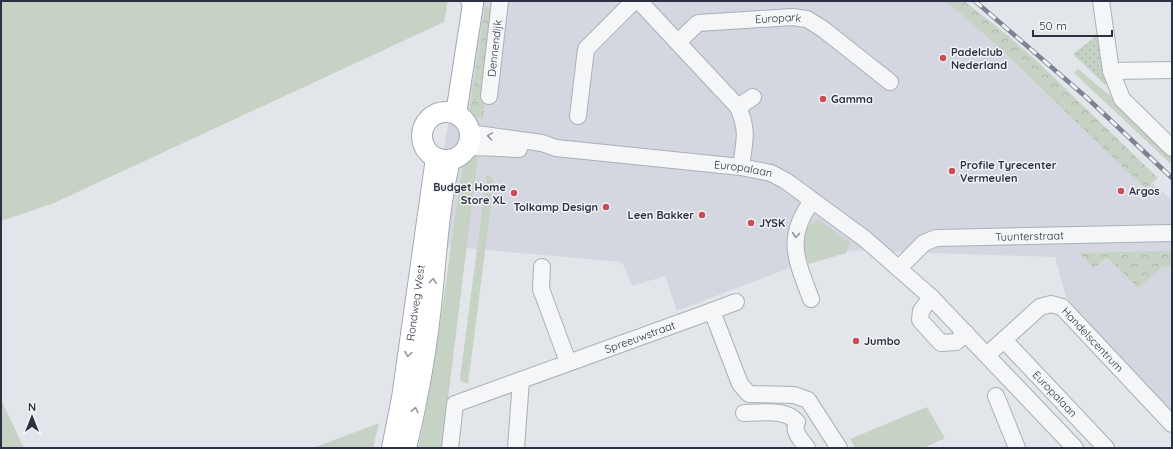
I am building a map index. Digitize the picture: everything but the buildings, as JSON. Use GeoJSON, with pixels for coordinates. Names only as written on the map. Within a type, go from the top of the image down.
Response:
{"type":"FeatureCollection","features":[{"type":"Feature","properties":{"kind":"main road"},"geometry":{"type":"LineString","coordinates":[[449,113],[462,4],[465,1]]}},
{"type":"Feature","properties":{"kind":"main road"},"geometry":{"type":"LineString","coordinates":[[449,113],[473,4],[471,1]]}},
{"type":"Feature","properties":{"kind":"main road"},"geometry":{"type":"LineString","coordinates":[[449,113],[463,119],[468,141],[457,158],[443,159],[425,148],[422,133],[429,119],[449,113]]}},
{"type":"Feature","properties":{"kind":"main road","name":"Rondweg West"},"geometry":{"type":"LineString","coordinates":[[392,448],[443,159]]}},
{"type":"Feature","properties":{"kind":"main road","name":"Rondweg West"},"geometry":{"type":"LineString","coordinates":[[406,448],[417,402],[426,345],[446,176],[443,159]]}},
{"type":"Feature","properties":{"kind":"street","name":"Dennendijk"},"geometry":{"type":"LineString","coordinates":[[489,96],[500,1]]}},
{"type":"Feature","properties":{"kind":"street"},"geometry":{"type":"LineString","coordinates":[[578,116],[586,49],[634,1]]}},
{"type":"Feature","properties":{"kind":"street"},"geometry":{"type":"LineString","coordinates":[[639,1],[738,107],[745,122],[741,167]]}},
{"type":"Feature","properties":{"kind":"street"},"geometry":{"type":"LineString","coordinates":[[1101,1],[1111,71],[1122,99],[1172,148]]}},
{"type":"Feature","properties":{"kind":"street","name":"Europark"},"geometry":{"type":"LineString","coordinates":[[678,42],[698,23],[716,20],[792,17],[807,19],[823,29],[890,82]]}},
{"type":"Feature","properties":{"kind":"street"},"geometry":{"type":"LineString","coordinates":[[1111,71],[1172,70]]}},
{"type":"Feature","properties":{"kind":"street"},"geometry":{"type":"LineString","coordinates":[[738,107],[753,97]]}},
{"type":"Feature","properties":{"kind":"street","name":"Europalaan"},"geometry":{"type":"LineString","coordinates":[[468,141],[476,147],[556,148],[741,167],[770,173],[786,181],[865,239],[931,297],[987,354],[1071,447]]}},
{"type":"Feature","properties":{"kind":"street"},"geometry":{"type":"LineString","coordinates":[[811,299],[798,260],[795,240],[797,225],[812,201]]}},
{"type":"Feature","properties":{"kind":"street","name":"Tuunterstraat"},"geometry":{"type":"LineString","coordinates":[[899,268],[915,250],[924,243],[936,238],[1172,233]]}},
{"type":"Feature","properties":{"kind":"street"},"geometry":{"type":"LineString","coordinates":[[542,267],[541,289],[568,362]]}},
{"type":"Feature","properties":{"kind":"street"},"geometry":{"type":"LineString","coordinates":[[931,297],[921,311],[920,320],[941,344],[956,342],[966,334]]}},
{"type":"Feature","properties":{"kind":"street","name":"Spreeuwstraat"},"geometry":{"type":"LineString","coordinates":[[450,448],[455,404],[736,302]]}},
{"type":"Feature","properties":{"kind":"street","name":"Handelscentrum"},"geometry":{"type":"LineString","coordinates":[[987,354],[1040,306],[1051,304],[1062,306],[1172,424]]}},
{"type":"Feature","properties":{"kind":"street"},"geometry":{"type":"LineString","coordinates":[[712,311],[740,384],[749,394],[801,397],[808,400],[839,448]]}},
{"type":"Feature","properties":{"kind":"street","name":"Europalaan"},"geometry":{"type":"LineString","coordinates":[[1004,340],[1106,448]]}},
{"type":"Feature","properties":{"kind":"street"},"geometry":{"type":"LineString","coordinates":[[516,448],[521,380]]}},
{"type":"Feature","properties":{"kind":"street"},"geometry":{"type":"LineString","coordinates":[[785,396],[795,427],[795,432],[807,448]]}},
{"type":"Feature","properties":{"kind":"street"},"geometry":{"type":"LineString","coordinates":[[996,396],[1017,448]]}},
{"type":"Feature","properties":{"kind":"street"},"geometry":{"type":"LineString","coordinates":[[744,413],[791,418],[816,413]]}},
{"type":"Feature","properties":{"kind":"shaded area"},"geometry":{"type":"Polygon","coordinates":[[[475,1],[953,1],[994,35],[1172,201],[1172,424],[1066,297],[1055,257],[836,250],[677,311],[665,276],[632,286],[622,262],[430,245],[446,136],[475,1]]]}},
{"type":"Feature","properties":{"kind":"green space"},"geometry":{"type":"Polygon","coordinates":[[[1,1],[448,1],[444,22],[54,203],[1,221],[1,1]]]}},
{"type":"Feature","properties":{"kind":"green space"},"geometry":{"type":"Polygon","coordinates":[[[945,1],[964,1],[1006,34],[1041,65],[1158,178],[1146,188],[1022,69],[972,23],[945,1]]]}},
{"type":"Feature","properties":{"kind":"green space"},"geometry":{"type":"Polygon","coordinates":[[[485,7],[492,8],[483,119],[469,114],[485,7]]]}},
{"type":"Feature","properties":{"kind":"green space"},"geometry":{"type":"Polygon","coordinates":[[[1100,33],[1109,82],[1105,85],[1073,54],[1100,33]]]}},
{"type":"Feature","properties":{"kind":"green space"},"geometry":{"type":"Polygon","coordinates":[[[1078,69],[1125,108],[1172,154],[1172,165],[1074,73],[1078,69]]]}},
{"type":"Feature","properties":{"kind":"green space"},"geometry":{"type":"Polygon","coordinates":[[[478,154],[442,448],[418,448],[438,340],[464,160],[469,156],[478,154]]]}},
{"type":"Feature","properties":{"kind":"green space"},"geometry":{"type":"Polygon","coordinates":[[[487,173],[494,181],[468,384],[460,381],[460,378],[487,173]]]}},
{"type":"Feature","properties":{"kind":"green space"},"geometry":{"type":"Polygon","coordinates":[[[818,219],[850,243],[846,253],[809,264],[804,255],[805,230],[818,219]]]}},
{"type":"Feature","properties":{"kind":"green space"},"geometry":{"type":"Polygon","coordinates":[[[1172,251],[1172,266],[1162,267],[1138,288],[1107,257],[1094,268],[1079,253],[1172,251]]]}},
{"type":"Feature","properties":{"kind":"green space"},"geometry":{"type":"Polygon","coordinates":[[[1,400],[24,448],[1,448],[1,400]]]}},
{"type":"Feature","properties":{"kind":"green space"},"geometry":{"type":"Polygon","coordinates":[[[927,407],[945,438],[924,448],[855,448],[850,439],[927,407]]]}},
{"type":"Feature","properties":{"kind":"green space"},"geometry":{"type":"Polygon","coordinates":[[[379,423],[373,448],[313,448],[379,423]]]}},
{"type":"Feature","properties":{"kind":"railway"},"geometry":{"type":"LineString","coordinates":[[975,1],[1086,97],[1172,178]]}},
{"type":"Feature","properties":{"kind":"place","name":"Padelclub Nederland"},"geometry":{"type":"Point","coordinates":[943,58]}},
{"type":"Feature","properties":{"kind":"place","name":"Gamma"},"geometry":{"type":"Point","coordinates":[823,99]}},
{"type":"Feature","properties":{"kind":"place","name":"Profile Tyrecenter Vermeulen"},"geometry":{"type":"Point","coordinates":[952,171]}},
{"type":"Feature","properties":{"kind":"place","name":"Argos"},"geometry":{"type":"Point","coordinates":[1121,191]}},
{"type":"Feature","properties":{"kind":"place","name":"Budget Home Store XL"},"geometry":{"type":"Point","coordinates":[514,193]}},
{"type":"Feature","properties":{"kind":"place","name":"Tolkamp Design"},"geometry":{"type":"Point","coordinates":[606,207]}},
{"type":"Feature","properties":{"kind":"place","name":"Leen Bakker"},"geometry":{"type":"Point","coordinates":[702,215]}},
{"type":"Feature","properties":{"kind":"place","name":"JYSK"},"geometry":{"type":"Point","coordinates":[751,223]}},
{"type":"Feature","properties":{"kind":"place","name":"Jumbo"},"geometry":{"type":"Point","coordinates":[856,341]}}]}
